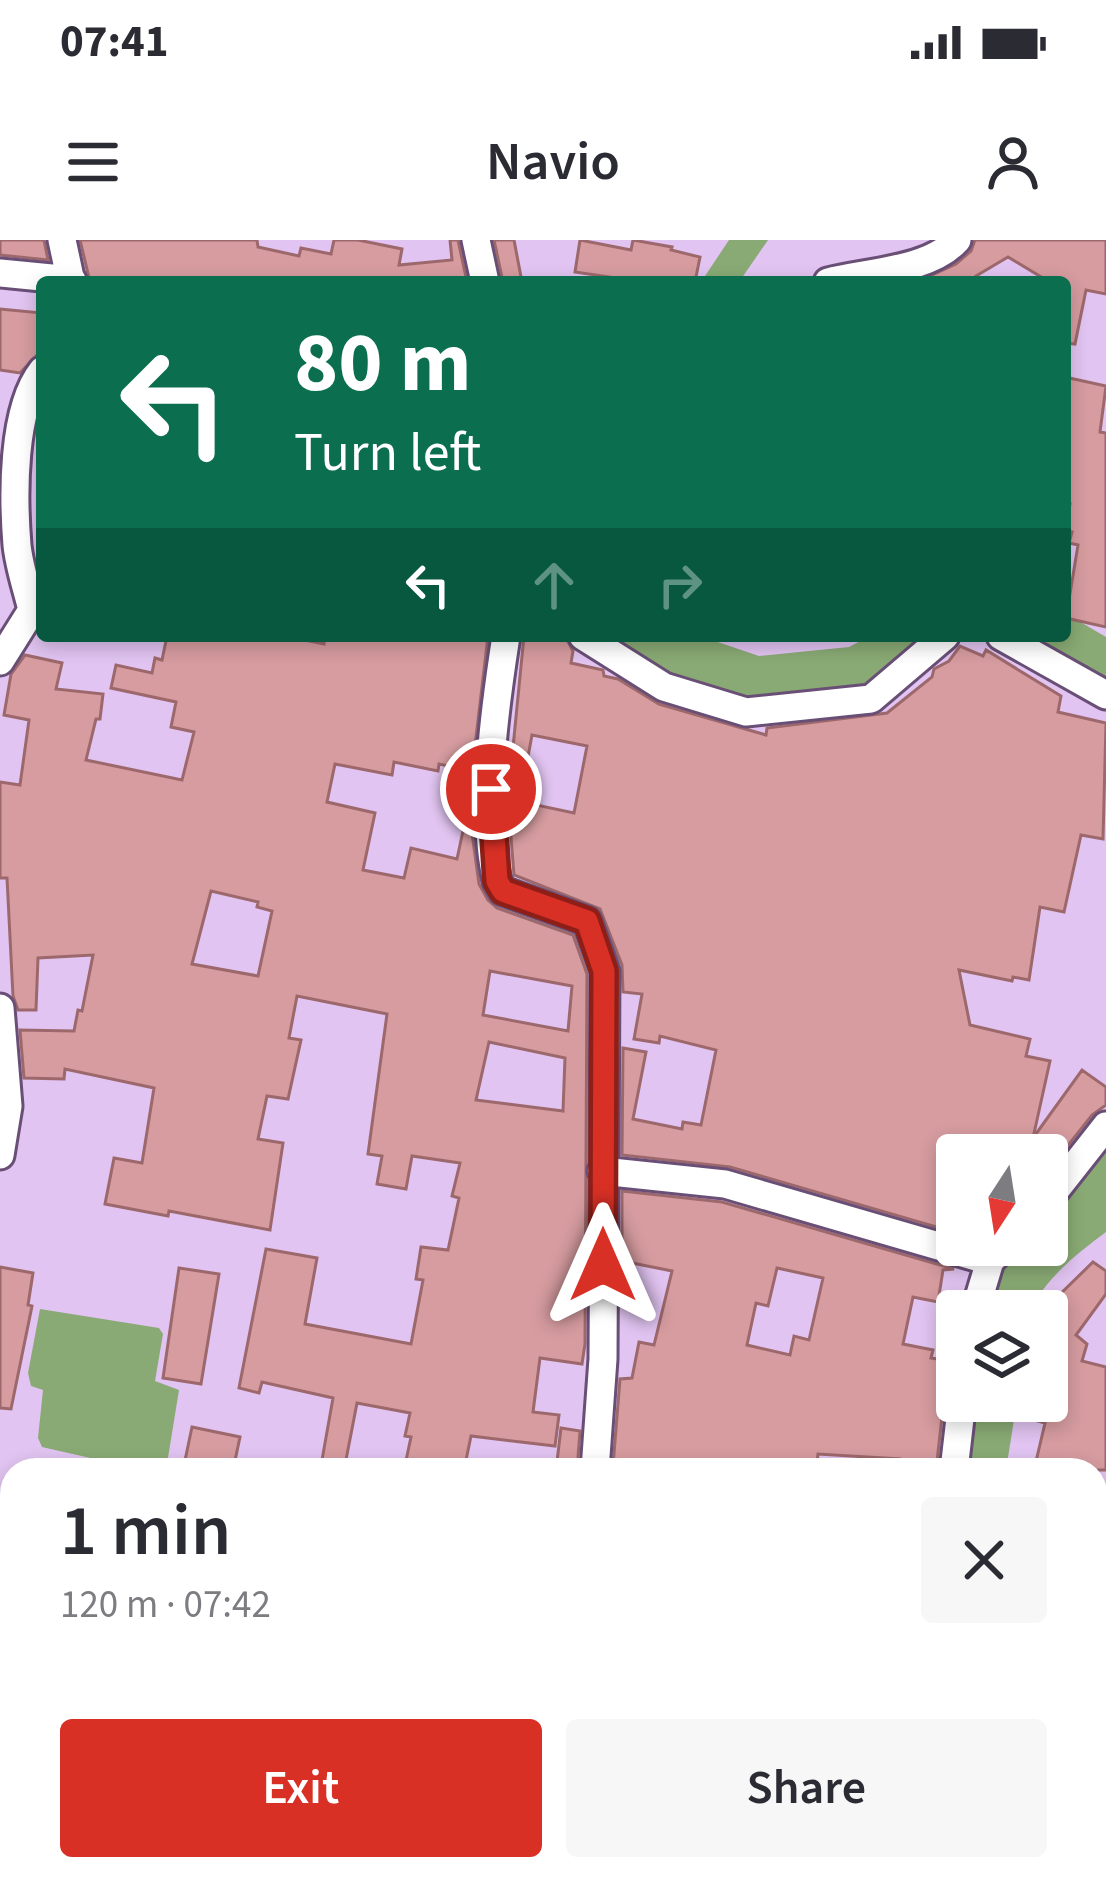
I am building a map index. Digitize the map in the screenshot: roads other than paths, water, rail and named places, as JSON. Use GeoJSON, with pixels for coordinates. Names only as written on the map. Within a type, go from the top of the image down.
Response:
{"type":"FeatureCollection","features":[{"type":"Feature","properties":{"kind":"street"},"geometry":{"type":"LineString","coordinates":[[62,240],[71,276]]}},
{"type":"Feature","properties":{"kind":"street"},"geometry":{"type":"LineString","coordinates":[[476,240],[484,276]]}},
{"type":"Feature","properties":{"kind":"street"},"geometry":{"type":"LineString","coordinates":[[857,276],[910,265],[950,248],[957,240]]}},
{"type":"Feature","properties":{"kind":"street"},"geometry":{"type":"LineString","coordinates":[[0,273],[36,277]]}},
{"type":"Feature","properties":{"kind":"street"},"geometry":{"type":"LineString","coordinates":[[36,378],[27,390],[17,458],[17,548],[36,603]]}},
{"type":"Feature","properties":{"kind":"street"},"geometry":{"type":"LineString","coordinates":[[0,661],[36,607]]}},
{"type":"Feature","properties":{"kind":"street"},"geometry":{"type":"LineString","coordinates":[[505,642],[491,789],[494,869],[503,891],[587,921],[604,971],[603,1359],[596,1458]]}},
{"type":"Feature","properties":{"kind":"street"},"geometry":{"type":"LineString","coordinates":[[594,642],[664,686],[746,712],[871,699],[938,642]]}},
{"type":"Feature","properties":{"kind":"street"},"geometry":{"type":"LineString","coordinates":[[1012,642],[1106,694]]}},
{"type":"Feature","properties":{"kind":"street"},"geometry":{"type":"LineString","coordinates":[[0,1008],[8,1106],[0,1155]]}},
{"type":"Feature","properties":{"kind":"street"},"geometry":{"type":"LineString","coordinates":[[1068,1174],[1106,1126]]}},
{"type":"Feature","properties":{"kind":"street"},"geometry":{"type":"LineString","coordinates":[[602,1171],[725,1184],[936,1237]]}},
{"type":"Feature","properties":{"kind":"street"},"geometry":{"type":"LineString","coordinates":[[955,1458],[959,1422]]}}]}
